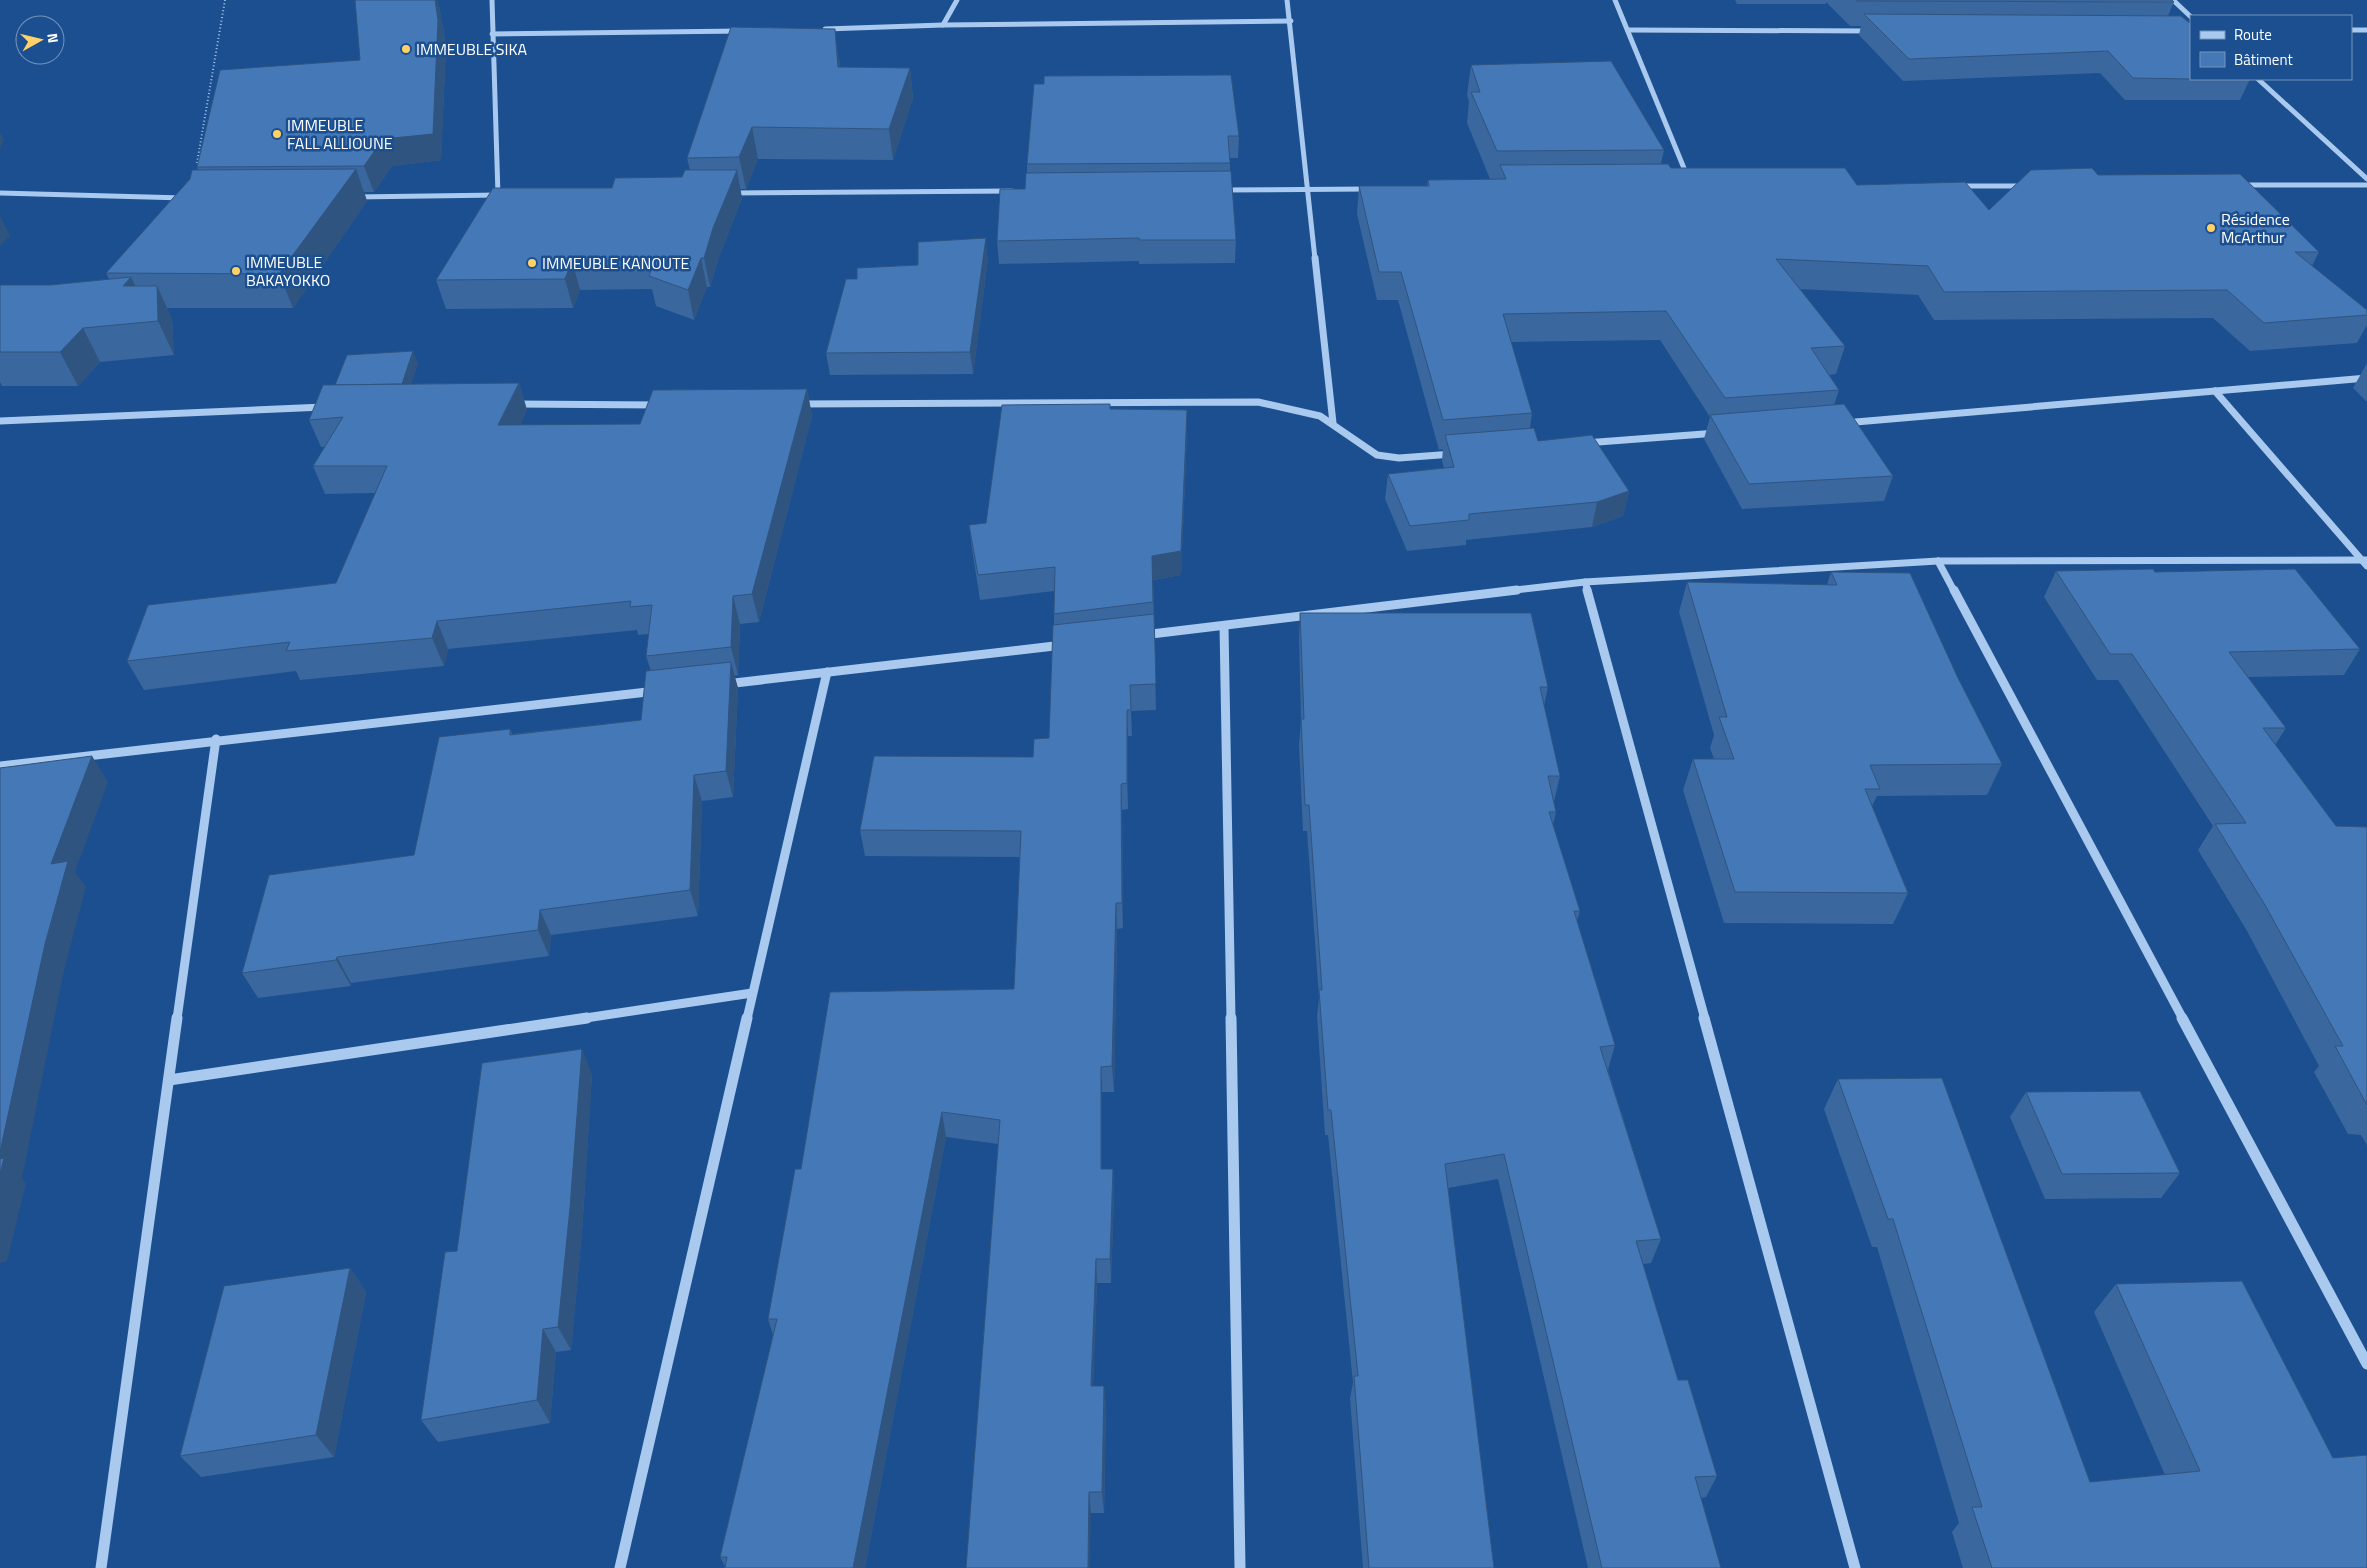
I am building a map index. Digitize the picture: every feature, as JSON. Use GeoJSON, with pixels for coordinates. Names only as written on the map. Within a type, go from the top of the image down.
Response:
{"type":"FeatureCollection","features":[{"type":"Feature","properties":{"kind":"street"},"geometry":{"type":"LineString","coordinates":[[492,0],[498,195]]}},
{"type":"Feature","properties":{"kind":"street"},"geometry":{"type":"LineString","coordinates":[[943,24],[956,0]]}},
{"type":"Feature","properties":{"kind":"street"},"geometry":{"type":"LineString","coordinates":[[1287,0],[1291,21],[1307,189],[1333,423]]}},
{"type":"Feature","properties":{"kind":"street"},"geometry":{"type":"LineString","coordinates":[[1615,0],[1692,186]]}},
{"type":"Feature","properties":{"kind":"street"},"geometry":{"type":"LineString","coordinates":[[2173,0],[2190,16]]}},
{"type":"Feature","properties":{"kind":"street"},"geometry":{"type":"LineString","coordinates":[[820,30],[943,24],[1291,21]]}},
{"type":"Feature","properties":{"kind":"street"},"geometry":{"type":"LineString","coordinates":[[1628,30],[1875,31]]}},
{"type":"Feature","properties":{"kind":"street"},"geometry":{"type":"LineString","coordinates":[[2352,30],[2367,30]]}},
{"type":"Feature","properties":{"kind":"street"},"geometry":{"type":"LineString","coordinates":[[492,34],[750,31]]}},
{"type":"Feature","properties":{"kind":"street"},"geometry":{"type":"LineString","coordinates":[[2259,80],[2367,179]]}},
{"type":"Feature","properties":{"kind":"street"},"geometry":{"type":"LineString","coordinates":[[2231,186],[2367,185]]}},
{"type":"Feature","properties":{"kind":"street"},"geometry":{"type":"LineString","coordinates":[[1947,186],[2036,186]]}},
{"type":"Feature","properties":{"kind":"street"},"geometry":{"type":"LineString","coordinates":[[1217,190],[1376,189]]}},
{"type":"Feature","properties":{"kind":"street"},"geometry":{"type":"LineString","coordinates":[[718,194],[1017,191]]}},
{"type":"Feature","properties":{"kind":"street"},"geometry":{"type":"LineString","coordinates":[[0,193],[191,198]]}},
{"type":"Feature","properties":{"kind":"street"},"geometry":{"type":"LineString","coordinates":[[349,197],[508,195]]}},
{"type":"Feature","properties":{"kind":"street"},"geometry":{"type":"LineString","coordinates":[[1832,424],[2367,378]]}},
{"type":"Feature","properties":{"kind":"street"},"geometry":{"type":"LineString","coordinates":[[2215,391],[2365,562]]}},
{"type":"Feature","properties":{"kind":"street"},"geometry":{"type":"LineString","coordinates":[[790,404],[1258,402],[1305,411],[1333,423],[1376,455],[1398,458],[1458,453]]}},
{"type":"Feature","properties":{"kind":"street"},"geometry":{"type":"LineString","coordinates":[[511,404],[670,404]]}},
{"type":"Feature","properties":{"kind":"street"},"geometry":{"type":"LineString","coordinates":[[0,421],[336,407]]}},
{"type":"Feature","properties":{"kind":"street"},"geometry":{"type":"LineString","coordinates":[[1576,444],[1723,432]]}},
{"type":"Feature","properties":{"kind":"street"},"geometry":{"type":"LineString","coordinates":[[1134,636],[1585,582],[1938,561],[2365,562]]}},
{"type":"Feature","properties":{"kind":"street"},"geometry":{"type":"LineString","coordinates":[[1938,561],[2367,1364]]}},
{"type":"Feature","properties":{"kind":"street"},"geometry":{"type":"LineString","coordinates":[[1585,582],[1855,1568]]}},
{"type":"Feature","properties":{"kind":"street"},"geometry":{"type":"LineString","coordinates":[[1224,626],[1240,1568]]}},
{"type":"Feature","properties":{"kind":"street"},"geometry":{"type":"LineString","coordinates":[[718,684],[1075,643]]}},
{"type":"Feature","properties":{"kind":"street"},"geometry":{"type":"LineString","coordinates":[[620,1568],[826,672]]}},
{"type":"Feature","properties":{"kind":"street"},"geometry":{"type":"LineString","coordinates":[[0,766],[669,690]]}},
{"type":"Feature","properties":{"kind":"street"},"geometry":{"type":"LineString","coordinates":[[102,1568],[216,740]]}},
{"type":"Feature","properties":{"kind":"street"},"geometry":{"type":"LineString","coordinates":[[169,1080],[752,993]]}},
{"type":"Feature","properties":{"kind":"path"},"geometry":{"type":"LineString","coordinates":[[191,198],[225,0]]}},
{"type":"Feature","properties":{"kind":"building"},"geometry":{"type":"Polygon","coordinates":[[[355,0],[435,0],[438,20],[433,134],[383,139],[364,166],[197,167],[220,70],[360,60],[355,0]]]}},
{"type":"Feature","properties":{"kind":"building"},"geometry":{"type":"Polygon","coordinates":[[[2172,0],[2174,2],[1857,1],[2172,0]]]}},
{"type":"Feature","properties":{"kind":"building"},"geometry":{"type":"Polygon","coordinates":[[[1864,14],[2181,16],[2190,23],[2190,79],[2133,78],[2108,51],[1909,59],[1864,14]]]}},
{"type":"Feature","properties":{"kind":"building"},"geometry":{"type":"Polygon","coordinates":[[[731,27],[835,29],[838,67],[910,68],[889,129],[752,127],[739,157],[687,158],[731,27]]]}},
{"type":"Feature","properties":{"kind":"building"},"geometry":{"type":"Polygon","coordinates":[[[1611,61],[1664,150],[1497,151],[1471,92],[1480,92],[1471,65],[1611,61]]]}},
{"type":"Feature","properties":{"kind":"building"},"geometry":{"type":"Polygon","coordinates":[[[1231,75],[1239,136],[1228,136],[1230,163],[1027,164],[1034,84],[1044,84],[1044,76],[1231,75]]]}},
{"type":"Feature","properties":{"kind":"building"},"geometry":{"type":"Polygon","coordinates":[[[1668,164],[1671,168],[1845,168],[1857,185],[1965,182],[1989,210],[2031,170],[2092,168],[2098,175],[2240,174],[2319,252],[2295,252],[2367,310],[2367,315],[2264,323],[2227,290],[1944,292],[1928,266],[1776,259],[1845,346],[1811,348],[1839,390],[1725,398],[1666,311],[1503,314],[1532,413],[1443,420],[1401,272],[1379,272],[1359,186],[1429,186],[1428,180],[1506,179],[1500,165],[1668,164]]]}},
{"type":"Feature","properties":{"kind":"building"},"geometry":{"type":"Polygon","coordinates":[[[356,169],[279,274],[106,273],[190,179],[192,170],[356,169]]]}},
{"type":"Feature","properties":{"kind":"building"},"geometry":{"type":"Polygon","coordinates":[[[685,170],[737,170],[713,228],[704,258],[701,258],[688,290],[649,276],[655,259],[572,261],[565,279],[436,280],[493,188],[612,188],[615,178],[682,177],[685,170]]]}},
{"type":"Feature","properties":{"kind":"building"},"geometry":{"type":"Polygon","coordinates":[[[1231,171],[1236,240],[1139,240],[1139,238],[997,241],[1000,189],[1025,189],[1026,173],[1231,171]]]}},
{"type":"Feature","properties":{"kind":"building"},"geometry":{"type":"Polygon","coordinates":[[[986,238],[970,352],[826,353],[846,279],[857,279],[857,268],[918,265],[918,242],[986,238]]]}},
{"type":"Feature","properties":{"kind":"building"},"geometry":{"type":"Polygon","coordinates":[[[131,277],[123,286],[157,286],[158,321],[83,328],[60,352],[0,352],[0,285],[51,285],[131,277]]]}},
{"type":"Feature","properties":{"kind":"building"},"geometry":{"type":"Polygon","coordinates":[[[413,351],[402,384],[335,385],[347,355],[413,351]]]}},
{"type":"Feature","properties":{"kind":"building"},"geometry":{"type":"Polygon","coordinates":[[[519,383],[498,425],[640,424],[653,390],[807,389],[752,594],[733,596],[731,647],[646,656],[652,605],[630,607],[631,601],[437,621],[432,638],[286,651],[290,642],[127,661],[148,605],[336,583],[387,466],[313,466],[343,417],[309,420],[323,385],[519,383]]]}},
{"type":"Feature","properties":{"kind":"building"},"geometry":{"type":"Polygon","coordinates":[[[1110,404],[1110,409],[1187,410],[1181,551],[1152,556],[1153,602],[1054,614],[1055,567],[978,575],[969,525],[986,523],[1002,405],[1110,404]]]}},
{"type":"Feature","properties":{"kind":"building"},"geometry":{"type":"Polygon","coordinates":[[[1844,404],[1893,476],[1749,484],[1710,415],[1844,404]]]}},
{"type":"Feature","properties":{"kind":"building"},"geometry":{"type":"Polygon","coordinates":[[[1534,428],[1538,441],[1592,435],[1629,491],[1597,502],[1469,514],[1469,520],[1410,526],[1388,474],[1454,467],[1445,435],[1534,428]]]}},
{"type":"Feature","properties":{"kind":"building"},"geometry":{"type":"Polygon","coordinates":[[[2153,569],[2155,572],[2295,569],[2360,649],[2229,652],[2286,728],[2263,728],[2336,826],[2367,827],[2367,1105],[2335,1046],[2343,1046],[2265,905],[2215,824],[2246,823],[2132,654],[2110,654],[2056,571],[2153,569]]]}},
{"type":"Feature","properties":{"kind":"building"},"geometry":{"type":"Polygon","coordinates":[[[1831,572],[1910,573],[1958,678],[2002,764],[1870,765],[1880,789],[1865,789],[1908,893],[1735,892],[1693,759],[1734,759],[1719,717],[1727,717],[1687,582],[1837,585],[1831,572]]]}},
{"type":"Feature","properties":{"kind":"building"},"geometry":{"type":"Polygon","coordinates":[[[1300,613],[1531,613],[1548,687],[1540,687],[1560,776],[1548,776],[1556,812],[1549,812],[1580,911],[1574,911],[1615,1045],[1600,1047],[1661,1239],[1636,1241],[1678,1380],[1688,1380],[1717,1476],[1695,1477],[1721,1568],[1602,1568],[1504,1154],[1445,1164],[1494,1568],[1369,1568],[1354,1376],[1358,1376],[1331,1110],[1328,1110],[1319,990],[1322,990],[1309,805],[1305,805],[1301,719],[1304,719],[1300,613]]]}},
{"type":"Feature","properties":{"kind":"building"},"geometry":{"type":"Polygon","coordinates":[[[1154,614],[1156,684],[1130,685],[1131,710],[1127,710],[1127,783],[1121,784],[1122,903],[1116,903],[1112,1066],[1101,1067],[1101,1169],[1113,1169],[1110,1259],[1096,1259],[1091,1386],[1104,1386],[1102,1492],[1089,1492],[1088,1568],[966,1568],[1000,1120],[942,1112],[853,1568],[725,1568],[727,1557],[720,1557],[777,1319],[768,1319],[795,1169],[801,1169],[830,992],[1014,989],[1021,831],[860,830],[874,756],[1033,757],[1034,739],[1049,738],[1053,625],[1154,614]]]}},
{"type":"Feature","properties":{"kind":"building"},"geometry":{"type":"Polygon","coordinates":[[[731,662],[726,771],[694,775],[690,890],[540,910],[538,930],[337,957],[336,960],[242,973],[269,875],[414,855],[439,737],[510,729],[510,735],[641,720],[646,671],[731,662]]]}},
{"type":"Feature","properties":{"kind":"building"},"geometry":{"type":"Polygon","coordinates":[[[92,756],[51,864],[68,861],[45,944],[0,1152],[0,768],[92,756]]]}},
{"type":"Feature","properties":{"kind":"building"},"geometry":{"type":"Polygon","coordinates":[[[582,1049],[570,1208],[558,1327],[543,1329],[537,1400],[421,1420],[445,1252],[457,1251],[482,1063],[582,1049]]]}},
{"type":"Feature","properties":{"kind":"building"},"geometry":{"type":"Polygon","coordinates":[[[1942,1078],[2090,1482],[2200,1471],[2116,1284],[2242,1281],[2333,1458],[2367,1455],[2367,1568],[1992,1568],[1972,1507],[1982,1507],[1893,1219],[1888,1219],[1838,1079],[1942,1078]]]}},
{"type":"Feature","properties":{"kind":"building"},"geometry":{"type":"Polygon","coordinates":[[[2140,1091],[2180,1173],[2062,1174],[2026,1092],[2140,1091]]]}},
{"type":"Feature","properties":{"kind":"building"},"geometry":{"type":"Polygon","coordinates":[[[4,1158],[0,1174],[0,1159],[4,1158]]]}},
{"type":"Feature","properties":{"kind":"building"},"geometry":{"type":"Polygon","coordinates":[[[350,1268],[316,1435],[180,1456],[224,1286],[350,1268]]]}},
{"type":"Feature","properties":{"kind":"place","name":"IMMEUBLE SIKA"},"geometry":{"type":"Point","coordinates":[406,49]}},
{"type":"Feature","properties":{"kind":"place","name":"IMMEUBLE FALL ALLIOUNE"},"geometry":{"type":"Point","coordinates":[277,134]}},
{"type":"Feature","properties":{"kind":"place","name":"Résidence McArthur"},"geometry":{"type":"Point","coordinates":[2211,228]}},
{"type":"Feature","properties":{"kind":"place","name":"IMMEUBLE KANOUTE"},"geometry":{"type":"Point","coordinates":[532,263]}},
{"type":"Feature","properties":{"kind":"place","name":"IMMEUBLE BAKAYOKKO"},"geometry":{"type":"Point","coordinates":[236,271]}}]}
